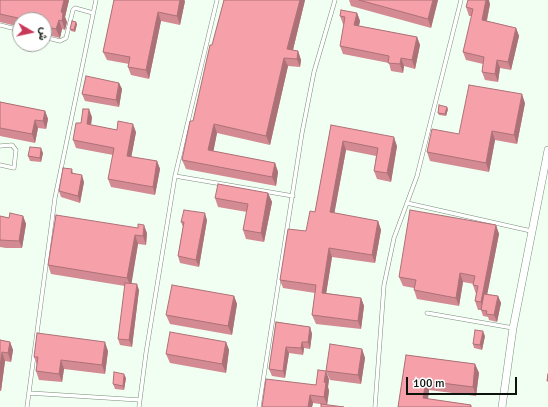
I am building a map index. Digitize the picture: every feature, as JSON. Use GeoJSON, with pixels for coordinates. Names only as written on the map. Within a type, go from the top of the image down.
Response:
{"type":"FeatureCollection","features":[{"type":"Feature","properties":{"kind":"street"},"geometry":{"type":"LineString","coordinates":[[502,407],[513,328],[548,150]]}},
{"type":"Feature","properties":{"kind":"lane"},"geometry":{"type":"LineString","coordinates":[[27,407],[55,198],[96,0]]}},
{"type":"Feature","properties":{"kind":"lane"},"geometry":{"type":"LineString","coordinates":[[139,407],[146,353],[175,176],[217,0]]}},
{"type":"Feature","properties":{"kind":"lane"},"geometry":{"type":"LineString","coordinates":[[259,407],[302,133],[314,72],[335,0]]}},
{"type":"Feature","properties":{"kind":"lane"},"geometry":{"type":"LineString","coordinates":[[375,407],[384,285],[394,238],[417,176],[461,0]]}},
{"type":"Feature","properties":{"kind":"lane"},"geometry":{"type":"LineString","coordinates":[[52,39],[60,41],[66,38],[73,10],[75,8],[93,13]]}},
{"type":"Feature","properties":{"kind":"lane"},"geometry":{"type":"LineString","coordinates":[[0,25],[12,28]]}},
{"type":"Feature","properties":{"kind":"lane"},"geometry":{"type":"LineString","coordinates":[[0,146],[12,145],[16,150],[14,168],[0,165]]}},
{"type":"Feature","properties":{"kind":"lane"},"geometry":{"type":"LineString","coordinates":[[175,176],[293,196]]}},
{"type":"Feature","properties":{"kind":"lane"},"geometry":{"type":"LineString","coordinates":[[407,203],[531,231]]}},
{"type":"Feature","properties":{"kind":"lane"},"geometry":{"type":"LineString","coordinates":[[427,313],[513,328]]}},
{"type":"Feature","properties":{"kind":"lane"},"geometry":{"type":"LineString","coordinates":[[29,393],[140,400]]}},
{"type":"Feature","properties":{"kind":"building"},"geometry":{"type":"Polygon","coordinates":[[[0,0],[64,0],[61,12],[63,13],[62,21],[59,20],[56,29],[52,28],[52,12],[12,12],[12,17],[0,14],[0,0]]]}},
{"type":"Feature","properties":{"kind":"building"},"geometry":{"type":"Polygon","coordinates":[[[114,0],[180,0],[177,16],[158,12],[146,70],[128,67],[130,57],[103,52],[114,0]]]}},
{"type":"Feature","properties":{"kind":"building"},"geometry":{"type":"Polygon","coordinates":[[[224,0],[300,0],[287,49],[298,51],[297,59],[284,58],[266,136],[214,124],[208,150],[275,163],[272,177],[182,160],[190,121],[193,121],[210,45],[212,45],[224,0]]]}},
{"type":"Feature","properties":{"kind":"building"},"geometry":{"type":"Polygon","coordinates":[[[359,0],[433,0],[428,19],[359,0]]]}},
{"type":"Feature","properties":{"kind":"building"},"geometry":{"type":"Polygon","coordinates":[[[468,0],[486,0],[482,20],[516,28],[508,62],[497,60],[495,74],[482,72],[484,57],[463,52],[473,9],[466,7],[468,0]]]}},
{"type":"Feature","properties":{"kind":"building"},"geometry":{"type":"Polygon","coordinates":[[[341,10],[357,13],[354,25],[417,37],[412,60],[401,58],[400,64],[388,63],[389,56],[340,46],[345,17],[340,16],[341,10]]]}},
{"type":"Feature","properties":{"kind":"building"},"geometry":{"type":"Polygon","coordinates":[[[72,21],[76,22],[74,30],[70,29],[72,21]]]}},
{"type":"Feature","properties":{"kind":"building"},"geometry":{"type":"Polygon","coordinates":[[[86,76],[119,83],[116,100],[82,94],[86,76]]]}},
{"type":"Feature","properties":{"kind":"building"},"geometry":{"type":"Polygon","coordinates":[[[469,85],[522,94],[514,135],[492,131],[486,163],[427,152],[432,129],[459,134],[469,85]]]}},
{"type":"Feature","properties":{"kind":"building"},"geometry":{"type":"Polygon","coordinates":[[[0,102],[45,111],[43,121],[35,120],[32,134],[0,128],[0,102]]]}},
{"type":"Feature","properties":{"kind":"building"},"geometry":{"type":"Polygon","coordinates":[[[439,105],[447,107],[445,114],[438,113],[439,105]]]}},
{"type":"Feature","properties":{"kind":"building"},"geometry":{"type":"Polygon","coordinates":[[[83,109],[89,109],[87,124],[117,130],[118,121],[133,124],[127,156],[157,161],[153,187],[108,179],[114,148],[73,140],[76,123],[81,123],[83,109]]]}},
{"type":"Feature","properties":{"kind":"building"},"geometry":{"type":"Polygon","coordinates":[[[331,125],[394,137],[387,173],[374,171],[378,148],[343,141],[330,212],[378,221],[372,255],[329,248],[322,293],[361,298],[358,321],[312,315],[316,285],[280,280],[288,229],[306,231],[310,211],[315,212],[331,125]]]}},
{"type":"Feature","properties":{"kind":"building"},"geometry":{"type":"Polygon","coordinates":[[[30,147],[41,148],[40,158],[28,156],[30,147]]]}},
{"type":"Feature","properties":{"kind":"building"},"geometry":{"type":"Polygon","coordinates":[[[63,168],[72,169],[71,173],[82,175],[78,196],[59,191],[63,168]]]}},
{"type":"Feature","properties":{"kind":"building"},"geometry":{"type":"Polygon","coordinates":[[[218,184],[268,193],[261,233],[243,230],[248,204],[215,198],[218,184]]]}},
{"type":"Feature","properties":{"kind":"building"},"geometry":{"type":"Polygon","coordinates":[[[184,210],[205,213],[196,260],[178,256],[184,222],[181,222],[184,210]]]}},
{"type":"Feature","properties":{"kind":"building"},"geometry":{"type":"Polygon","coordinates":[[[410,210],[496,225],[481,302],[475,301],[478,286],[473,285],[475,276],[460,273],[456,298],[414,290],[416,280],[399,277],[410,210]]]}},
{"type":"Feature","properties":{"kind":"building"},"geometry":{"type":"Polygon","coordinates":[[[10,213],[23,216],[19,241],[0,240],[0,216],[9,218],[10,213]]]}},
{"type":"Feature","properties":{"kind":"building"},"geometry":{"type":"Polygon","coordinates":[[[56,215],[138,228],[138,224],[144,225],[143,236],[135,235],[127,278],[48,265],[56,215]]]}},
{"type":"Feature","properties":{"kind":"building"},"geometry":{"type":"Polygon","coordinates":[[[125,283],[137,284],[129,340],[118,339],[125,283]]]}},
{"type":"Feature","properties":{"kind":"building"},"geometry":{"type":"Polygon","coordinates":[[[172,285],[234,296],[228,326],[166,315],[172,285]]]}},
{"type":"Feature","properties":{"kind":"building"},"geometry":{"type":"Polygon","coordinates":[[[484,294],[498,296],[494,315],[486,314],[487,311],[481,310],[484,294]]]}},
{"type":"Feature","properties":{"kind":"building"},"geometry":{"type":"Polygon","coordinates":[[[276,322],[310,327],[308,342],[302,342],[301,348],[286,347],[283,371],[269,369],[276,322]]]}},
{"type":"Feature","properties":{"kind":"building"},"geometry":{"type":"Polygon","coordinates":[[[475,330],[483,331],[480,345],[473,344],[475,330]]]}},
{"type":"Feature","properties":{"kind":"building"},"geometry":{"type":"Polygon","coordinates":[[[170,332],[226,342],[222,364],[166,354],[170,332]]]}},
{"type":"Feature","properties":{"kind":"building"},"geometry":{"type":"Polygon","coordinates":[[[37,333],[105,342],[102,365],[61,360],[59,374],[36,371],[38,357],[34,357],[37,333]]]}},
{"type":"Feature","properties":{"kind":"building"},"geometry":{"type":"Polygon","coordinates":[[[0,340],[10,342],[8,353],[2,352],[0,367],[0,340]]]}},
{"type":"Feature","properties":{"kind":"building"},"geometry":{"type":"Polygon","coordinates":[[[330,344],[362,349],[358,375],[326,371],[330,344]]]}},
{"type":"Feature","properties":{"kind":"building"},"geometry":{"type":"Polygon","coordinates":[[[406,355],[475,364],[473,387],[426,381],[423,398],[471,405],[470,407],[398,407],[406,355]]]}},
{"type":"Feature","properties":{"kind":"building"},"geometry":{"type":"Polygon","coordinates":[[[318,370],[326,371],[324,397],[310,395],[308,407],[262,407],[266,379],[316,385],[318,370]]]}},
{"type":"Feature","properties":{"kind":"building"},"geometry":{"type":"Polygon","coordinates":[[[114,372],[124,374],[123,386],[113,384],[114,372]]]}},
{"type":"Feature","properties":{"kind":"building"},"geometry":{"type":"Polygon","coordinates":[[[321,404],[344,407],[321,407],[321,404]]]}}]}
